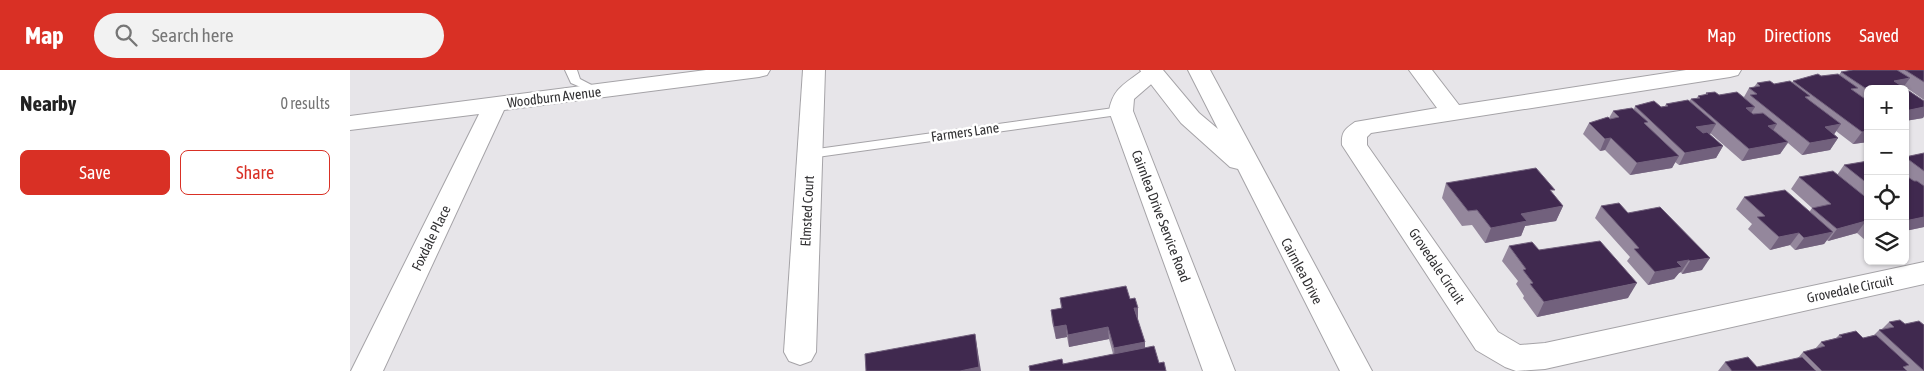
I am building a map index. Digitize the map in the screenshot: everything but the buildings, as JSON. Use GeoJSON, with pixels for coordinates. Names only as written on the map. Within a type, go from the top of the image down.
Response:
{"type":"FeatureCollection","features":[{"type":"Feature","properties":{"kind":"street","name":"Woodburn Avenue"},"geometry":{"type":"LineString","coordinates":[[350,123],[758,70]]}},
{"type":"Feature","properties":{"kind":"street","name":"Elmsted Court"},"geometry":{"type":"LineString","coordinates":[[800,352],[814,70]]}},
{"type":"Feature","properties":{"kind":"street","name":"Cairnlea Drive"},"geometry":{"type":"LineString","coordinates":[[1199,70],[1356,371]]}},
{"type":"Feature","properties":{"kind":"street"},"geometry":{"type":"LineString","coordinates":[[1420,70],[1453,113]]}},
{"type":"Feature","properties":{"kind":"street","name":"Grovedale Circuit"},"geometry":{"type":"LineString","coordinates":[[1730,70],[1364,127],[1354,134],[1355,145],[1487,341],[1516,358],[1545,356],[1924,273]]}},
{"type":"Feature","properties":{"kind":"street","name":"Cairnlea Drive"},"geometry":{"type":"LineString","coordinates":[[1152,71],[1190,118],[1250,170]]}},
{"type":"Feature","properties":{"kind":"street"},"geometry":{"type":"LineString","coordinates":[[1121,111],[1123,97],[1152,71]]}},
{"type":"Feature","properties":{"kind":"street","name":"Foxdale Place"},"geometry":{"type":"LineString","coordinates":[[367,371],[495,105]]}},
{"type":"Feature","properties":{"kind":"street","name":"Cairnlea Drive Service Road"},"geometry":{"type":"LineString","coordinates":[[1121,111],[1219,371]]}},
{"type":"Feature","properties":{"kind":"lane"},"geometry":{"type":"LineString","coordinates":[[570,70],[575,81],[597,91]]}},
{"type":"Feature","properties":{"kind":"lane","name":"Farmers Lane"},"geometry":{"type":"LineString","coordinates":[[810,154],[1121,111]]}}]}
